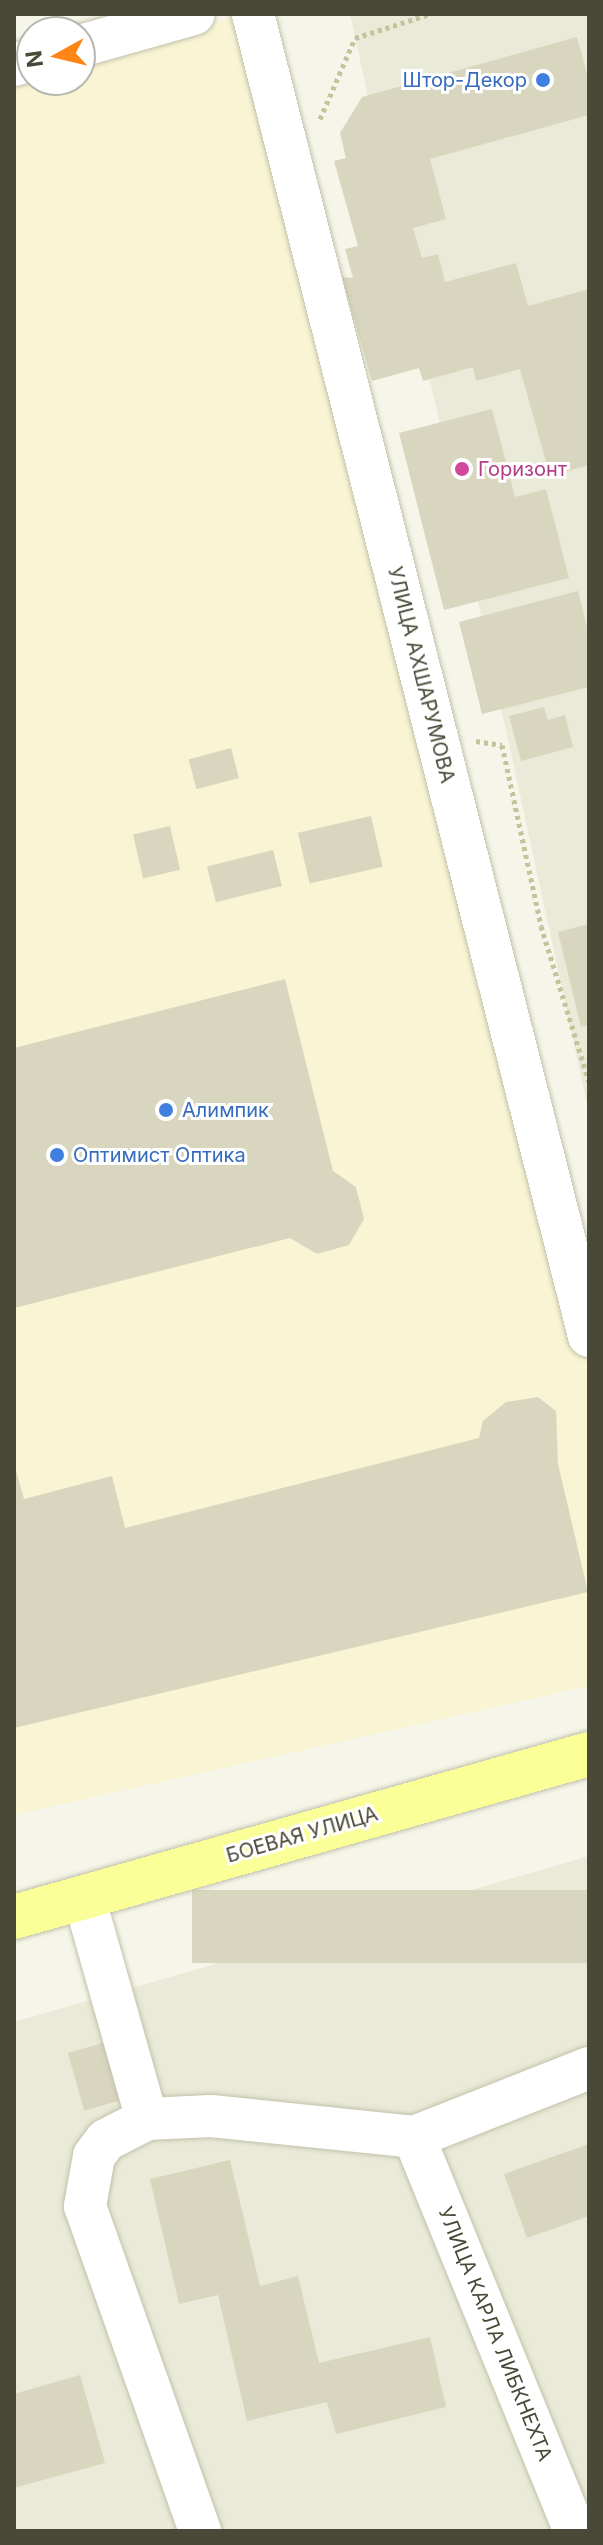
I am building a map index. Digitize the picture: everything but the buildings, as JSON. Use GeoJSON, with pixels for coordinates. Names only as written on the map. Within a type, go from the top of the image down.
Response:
{"type":"FeatureCollection","features":[{"type":"Feature","properties":{"kind":"main road","name":"БОЕВАЯ УЛИЦА"},"geometry":{"type":"LineString","coordinates":[[14,1917],[589,1754]]}},
{"type":"Feature","properties":{"kind":"street"},"geometry":{"type":"LineString","coordinates":[[96,42],[194,14]]}},
{"type":"Feature","properties":{"kind":"street","name":"УЛИЦА АХШАРУМОВА"},"geometry":{"type":"LineString","coordinates":[[253,14],[589,1336]]}},
{"type":"Feature","properties":{"kind":"street"},"geometry":{"type":"LineString","coordinates":[[84,1897],[147,2119]]}},
{"type":"Feature","properties":{"kind":"street"},"geometry":{"type":"LineString","coordinates":[[200,2531],[85,2206],[94,2156],[106,2140],[147,2119],[211,2116],[414,2137],[589,2068]]}},
{"type":"Feature","properties":{"kind":"street","name":"УЛИЦА КАРЛА ЛИБКНЕХТА"},"geometry":{"type":"LineString","coordinates":[[414,2137],[575,2531]]}},
{"type":"Feature","properties":{"kind":"path"},"geometry":{"type":"LineString","coordinates":[[313,134],[355,38],[430,14]]}},
{"type":"Feature","properties":{"kind":"path"},"geometry":{"type":"LineString","coordinates":[[468,725],[473,740],[502,745],[541,926],[589,1082]]}},
{"type":"Feature","properties":{"kind":"shaded area"},"geometry":{"type":"Polygon","coordinates":[[[245,14],[589,1363],[589,1686],[14,1815],[14,79],[16,96],[96,96],[96,56],[245,14]]]}},
{"type":"Feature","properties":{"kind":"shaded area"},"geometry":{"type":"Polygon","coordinates":[[[350,14],[589,14],[589,1113],[393,209],[350,14]]]}},
{"type":"Feature","properties":{"kind":"shaded area"},"geometry":{"type":"Polygon","coordinates":[[[589,1856],[589,2531],[14,2531],[14,2022],[589,1856]]]}},
{"type":"Feature","properties":{"kind":"place","name":"Штор-Декор"},"geometry":{"type":"Point","coordinates":[543,80]}},
{"type":"Feature","properties":{"kind":"place","name":"Горизонт"},"geometry":{"type":"Point","coordinates":[462,469]}},
{"type":"Feature","properties":{"kind":"place","name":"Алимпик"},"geometry":{"type":"Point","coordinates":[166,1110]}},
{"type":"Feature","properties":{"kind":"place","name":"Оптимист Оптика"},"geometry":{"type":"Point","coordinates":[57,1155]}}]}
